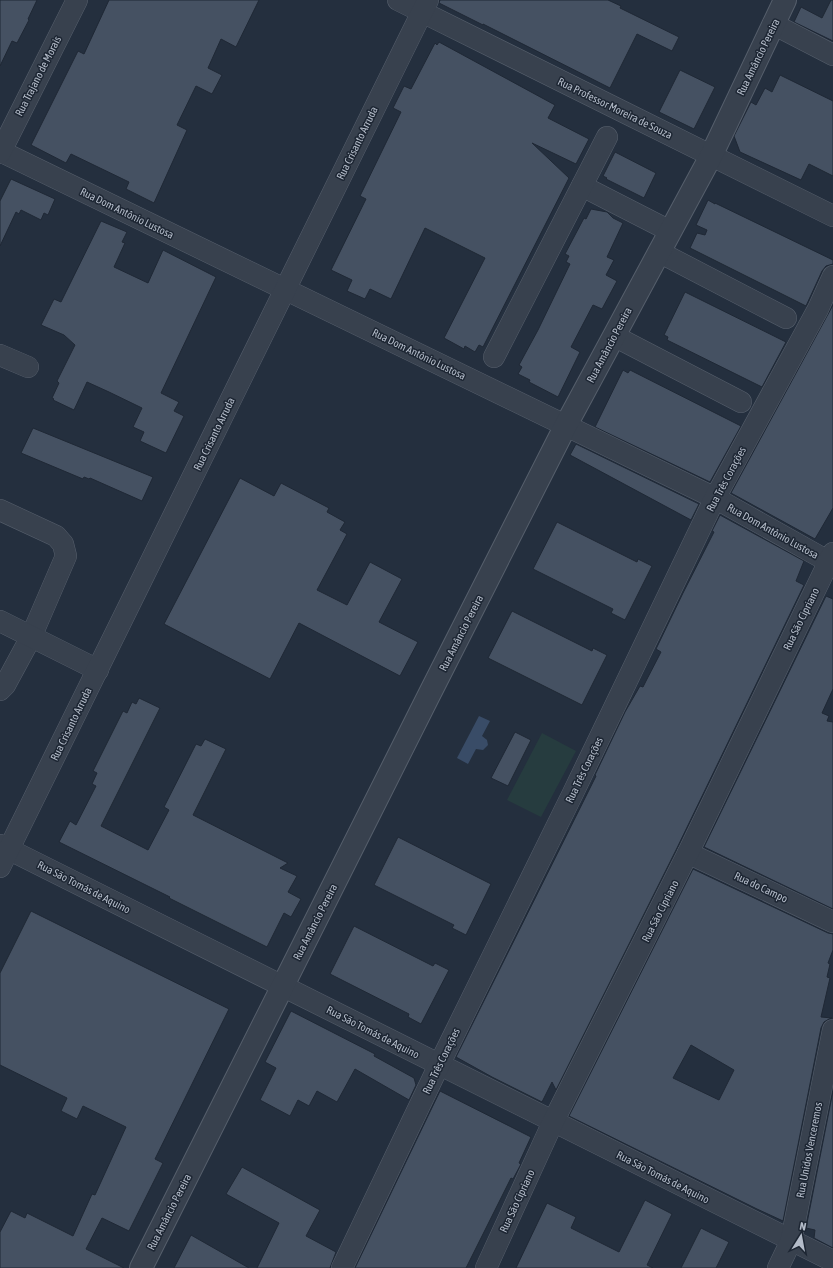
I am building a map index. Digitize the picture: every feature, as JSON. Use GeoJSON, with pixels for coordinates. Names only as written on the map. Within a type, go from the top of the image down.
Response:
{"type":"FeatureCollection","features":[{"type":"Feature","properties":{"kind":"street","name":"Rua Trajano de Morais"},"geometry":{"type":"LineString","coordinates":[[0,152],[77,0]]}},
{"type":"Feature","properties":{"kind":"street","name":"Rua Professor Moreira de Souza"},"geometry":{"type":"LineString","coordinates":[[398,0],[425,6],[711,156],[833,216]]}},
{"type":"Feature","properties":{"kind":"street","name":"Rua Amâncio Pereira"},"geometry":{"type":"LineString","coordinates":[[141,1268],[566,425],[711,156],[785,0]]}},
{"type":"Feature","properties":{"kind":"street","name":"Rua Crisanto Arruda"},"geometry":{"type":"LineString","coordinates":[[3,854],[98,670],[425,6]]}},
{"type":"Feature","properties":{"kind":"street"},"geometry":{"type":"LineString","coordinates":[[773,24],[833,55]]}},
{"type":"Feature","properties":{"kind":"street"},"geometry":{"type":"LineString","coordinates":[[494,357],[607,137]]}},
{"type":"Feature","properties":{"kind":"street","name":"Rua Dom Antônio Lustosa"},"geometry":{"type":"LineString","coordinates":[[0,152],[715,498],[832,560]]}},
{"type":"Feature","properties":{"kind":"street"},"geometry":{"type":"LineString","coordinates":[[582,186],[670,231]]}},
{"type":"Feature","properties":{"kind":"street"},"geometry":{"type":"LineString","coordinates":[[659,252],[786,318]]}},
{"type":"Feature","properties":{"kind":"street","name":"Rua Três Corações"},"geometry":{"type":"LineString","coordinates":[[342,1268],[439,1065],[570,800],[715,498],[818,309],[833,276]]}},
{"type":"Feature","properties":{"kind":"street"},"geometry":{"type":"LineString","coordinates":[[614,336],[741,402]]}},
{"type":"Feature","properties":{"kind":"street"},"geometry":{"type":"LineString","coordinates":[[0,355],[28,368]]}},
{"type":"Feature","properties":{"kind":"street"},"geometry":{"type":"LineString","coordinates":[[0,510],[56,536],[63,544],[66,556],[31,637],[5,685],[0,690]]}},
{"type":"Feature","properties":{"kind":"street","name":"Rua São Cipriano"},"geometry":{"type":"LineString","coordinates":[[486,1268],[553,1122],[688,853],[832,560]]}},
{"type":"Feature","properties":{"kind":"street"},"geometry":{"type":"LineString","coordinates":[[0,621],[98,670]]}},
{"type":"Feature","properties":{"kind":"street","name":"Rua do Campo"},"geometry":{"type":"LineString","coordinates":[[688,853],[833,922]]}},
{"type":"Feature","properties":{"kind":"street","name":"Rua São Tomás de Aquino"},"geometry":{"type":"LineString","coordinates":[[3,854],[282,986],[833,1261]]}},
{"type":"Feature","properties":{"kind":"street","name":"Rua Unidos Venceremos"},"geometry":{"type":"LineString","coordinates":[[778,1268],[791,1241],[833,1030]]}},
{"type":"Feature","properties":{"kind":"green space"},"geometry":{"type":"Polygon","coordinates":[[[542,733],[576,751],[541,817],[507,800],[542,733]]]}},
{"type":"Feature","properties":{"kind":"water"},"geometry":{"type":"Polygon","coordinates":[[[479,716],[490,721],[482,736],[487,740],[488,745],[483,750],[476,749],[468,764],[457,758],[479,716]]]}},
{"type":"Feature","properties":{"kind":"building"},"geometry":{"type":"Polygon","coordinates":[[[0,0],[37,0],[17,43],[12,41],[0,66],[0,0]]]}},
{"type":"Feature","properties":{"kind":"building"},"geometry":{"type":"Polygon","coordinates":[[[109,0],[259,0],[236,47],[221,39],[208,68],[222,75],[212,94],[196,86],[177,125],[187,130],[154,203],[126,189],[129,182],[71,154],[66,163],[31,145],[78,51],[84,54],[109,0]]]}},
{"type":"Feature","properties":{"kind":"building"},"geometry":{"type":"Polygon","coordinates":[[[440,0],[608,0],[621,6],[620,8],[679,37],[672,51],[637,34],[610,88],[439,3],[440,0]]]}},
{"type":"Feature","properties":{"kind":"building"},"geometry":{"type":"Polygon","coordinates":[[[831,0],[833,0],[833,41],[794,22],[801,7],[822,18],[831,0]]]}},
{"type":"Feature","properties":{"kind":"building"},"geometry":{"type":"Polygon","coordinates":[[[439,42],[555,105],[548,118],[589,139],[576,164],[532,143],[569,178],[483,347],[479,345],[475,352],[465,346],[464,349],[444,338],[485,258],[425,228],[391,299],[370,289],[365,299],[347,291],[352,280],[331,270],[366,199],[360,196],[401,112],[393,108],[404,86],[411,89],[435,43],[437,45],[439,42]]]}},
{"type":"Feature","properties":{"kind":"building"},"geometry":{"type":"Polygon","coordinates":[[[680,70],[715,87],[694,129],[659,112],[680,70]]]}},
{"type":"Feature","properties":{"kind":"building"},"geometry":{"type":"Polygon","coordinates":[[[780,75],[833,101],[833,176],[809,164],[801,180],[740,152],[734,136],[751,102],[756,105],[765,88],[772,92],[780,75]]]}},
{"type":"Feature","properties":{"kind":"building"},"geometry":{"type":"Polygon","coordinates":[[[615,152],[656,173],[644,198],[606,179],[607,178],[603,176],[615,152]]]}},
{"type":"Feature","properties":{"kind":"building"},"geometry":{"type":"Polygon","coordinates":[[[11,179],[55,199],[48,215],[44,213],[41,220],[21,210],[19,214],[16,212],[0,246],[0,201],[11,179]]]}},
{"type":"Feature","properties":{"kind":"building"},"geometry":{"type":"Polygon","coordinates":[[[708,200],[833,260],[833,264],[826,266],[822,271],[806,306],[690,248],[697,233],[705,235],[707,230],[696,225],[708,200]]]}},
{"type":"Feature","properties":{"kind":"building"},"geometry":{"type":"Polygon","coordinates":[[[591,209],[607,212],[613,218],[623,223],[607,257],[614,260],[606,275],[617,281],[602,309],[593,305],[571,347],[580,352],[558,397],[529,382],[530,380],[518,374],[522,367],[519,365],[570,264],[566,262],[569,256],[565,254],[584,218],[586,219],[591,209]]]}},
{"type":"Feature","properties":{"kind":"building"},"geometry":{"type":"Polygon","coordinates":[[[101,221],[127,232],[122,242],[125,243],[114,267],[148,283],[163,250],[216,277],[161,393],[179,402],[174,411],[184,416],[166,453],[140,441],[144,432],[133,427],[142,408],[109,392],[87,382],[74,410],[53,400],[54,399],[52,398],[59,383],[57,381],[75,345],[64,335],[41,325],[54,299],[61,302],[101,221]]]}},
{"type":"Feature","properties":{"kind":"building"},"geometry":{"type":"Polygon","coordinates":[[[685,292],[786,342],[762,387],[667,340],[668,337],[664,335],[685,292]]]}},
{"type":"Feature","properties":{"kind":"building"},"geometry":{"type":"Polygon","coordinates":[[[833,305],[833,508],[815,539],[731,493],[833,305]]]}},
{"type":"Feature","properties":{"kind":"building"},"geometry":{"type":"Polygon","coordinates":[[[623,370],[628,373],[630,370],[741,426],[710,482],[595,427],[623,370]]]}},
{"type":"Feature","properties":{"kind":"building"},"geometry":{"type":"Polygon","coordinates":[[[33,428],[153,477],[142,501],[90,478],[84,477],[83,479],[21,453],[33,428]]]}},
{"type":"Feature","properties":{"kind":"building"},"geometry":{"type":"Polygon","coordinates":[[[576,444],[699,504],[691,520],[570,455],[576,444]]]}},
{"type":"Feature","properties":{"kind":"building"},"geometry":{"type":"Polygon","coordinates":[[[240,478],[274,496],[281,483],[329,508],[327,512],[345,522],[340,530],[347,534],[317,590],[347,605],[370,562],[402,579],[379,622],[418,642],[400,676],[299,623],[270,679],[164,624],[240,478]]]}},
{"type":"Feature","properties":{"kind":"building"},"geometry":{"type":"Polygon","coordinates":[[[720,515],[804,561],[796,581],[804,585],[677,848],[556,1090],[552,1082],[542,1102],[456,1057],[596,776],[595,775],[625,712],[640,686],[643,687],[661,652],[656,649],[714,532],[712,531],[720,515]]]}},
{"type":"Feature","properties":{"kind":"building"},"geometry":{"type":"Polygon","coordinates":[[[557,522],[637,562],[638,559],[652,566],[625,620],[611,613],[613,609],[533,569],[557,522]]]}},
{"type":"Feature","properties":{"kind":"building"},"geometry":{"type":"Polygon","coordinates":[[[826,596],[833,599],[833,689],[822,713],[829,716],[827,721],[833,722],[833,909],[704,847],[826,596]]]}},
{"type":"Feature","properties":{"kind":"building"},"geometry":{"type":"Polygon","coordinates":[[[512,611],[592,651],[593,648],[607,655],[582,705],[488,658],[512,611]]]}},
{"type":"Feature","properties":{"kind":"building"},"geometry":{"type":"Polygon","coordinates":[[[139,698],[160,708],[101,826],[148,850],[169,810],[164,807],[196,744],[201,746],[205,739],[226,749],[193,815],[288,863],[280,868],[297,876],[288,892],[301,899],[291,917],[284,913],[267,947],[59,842],[70,821],[76,825],[96,786],[92,784],[97,773],[93,771],[123,711],[127,713],[132,702],[136,704],[139,698]]]}},
{"type":"Feature","properties":{"kind":"building"},"geometry":{"type":"Polygon","coordinates":[[[515,732],[531,740],[508,786],[491,778],[515,732]]]}},
{"type":"Feature","properties":{"kind":"building"},"geometry":{"type":"Polygon","coordinates":[[[398,837],[491,884],[466,935],[452,928],[454,925],[374,885],[398,837]]]}},
{"type":"Feature","properties":{"kind":"building"},"geometry":{"type":"Polygon","coordinates":[[[693,869],[833,934],[833,950],[828,963],[830,964],[827,977],[830,978],[821,1017],[832,1018],[824,1022],[821,1028],[783,1221],[569,1116],[693,869]],[[691,1045],[673,1078],[719,1100],[734,1070],[691,1045]]]}},
{"type":"Feature","properties":{"kind":"building"},"geometry":{"type":"Polygon","coordinates":[[[31,911],[229,1009],[155,1159],[163,1163],[129,1231],[102,1218],[86,1249],[124,1268],[0,1268],[0,1232],[11,1211],[25,1218],[27,1213],[73,1236],[92,1194],[95,1195],[126,1127],[83,1106],[77,1119],[61,1111],[67,1098],[0,1065],[0,973],[31,911]]]}},
{"type":"Feature","properties":{"kind":"building"},"geometry":{"type":"Polygon","coordinates":[[[354,926],[433,966],[435,963],[449,970],[421,1024],[408,1017],[409,1014],[330,974],[354,926]]]}},
{"type":"Feature","properties":{"kind":"building"},"geometry":{"type":"Polygon","coordinates":[[[291,1011],[375,1054],[374,1056],[414,1078],[416,1085],[409,1100],[355,1069],[337,1102],[317,1091],[309,1106],[298,1100],[290,1116],[260,1100],[276,1068],[265,1062],[291,1011]]]}},
{"type":"Feature","properties":{"kind":"building"},"geometry":{"type":"Polygon","coordinates":[[[440,1091],[531,1137],[519,1163],[521,1164],[513,1179],[511,1178],[466,1268],[355,1268],[440,1091]]]}},
{"type":"Feature","properties":{"kind":"building"},"geometry":{"type":"Polygon","coordinates":[[[833,1091],[833,1248],[814,1238],[815,1230],[806,1228],[833,1091]]]}},
{"type":"Feature","properties":{"kind":"building"},"geometry":{"type":"Polygon","coordinates":[[[242,1167],[320,1210],[306,1236],[336,1252],[330,1268],[257,1268],[279,1223],[226,1194],[242,1167]]]}},
{"type":"Feature","properties":{"kind":"building"},"geometry":{"type":"Polygon","coordinates":[[[645,1200],[672,1214],[647,1265],[653,1268],[516,1268],[547,1203],[576,1217],[571,1228],[619,1252],[645,1200]]]}},
{"type":"Feature","properties":{"kind":"building"},"geometry":{"type":"Polygon","coordinates":[[[701,1228],[729,1242],[716,1268],[681,1268],[701,1228]]]}},
{"type":"Feature","properties":{"kind":"building"},"geometry":{"type":"Polygon","coordinates":[[[191,1235],[249,1268],[174,1268],[191,1235]]]}}]}
